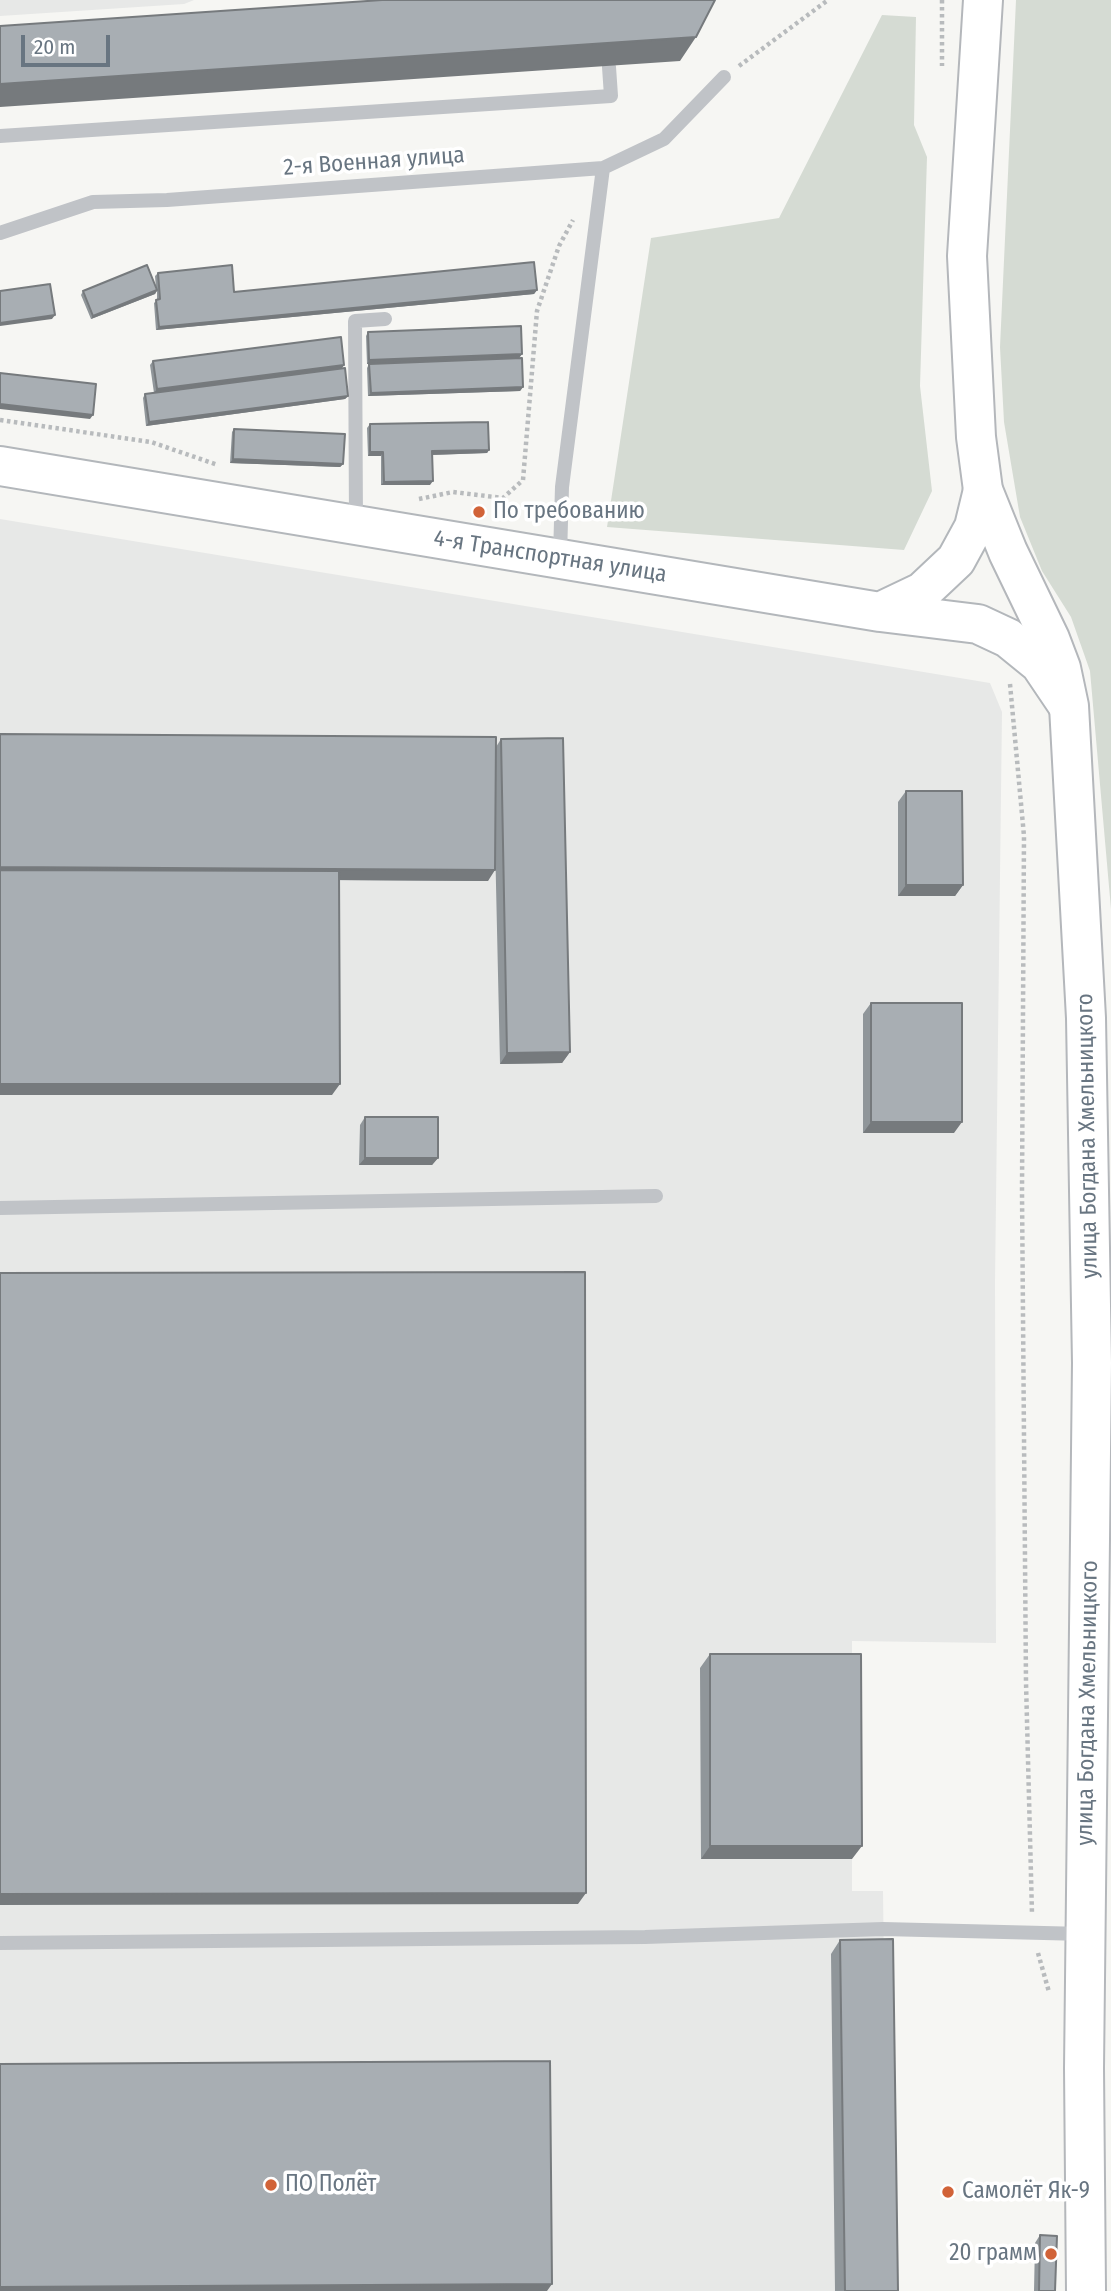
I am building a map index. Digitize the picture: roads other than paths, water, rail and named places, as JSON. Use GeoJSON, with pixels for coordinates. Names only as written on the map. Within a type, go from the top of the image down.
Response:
{"type":"FeatureCollection","features":[{"type":"Feature","properties":{"kind":"main road","name":"улица Богдана Хмельницкого"},"geometry":{"type":"LineString","coordinates":[[983,0],[967,256],[976,437],[983,490],[1008,552],[1050,639],[1061,668],[1069,706],[1086,1018],[1092,1363],[1086,1934],[1098,2068],[1086,2291]]}},
{"type":"Feature","properties":{"kind":"main road","name":"4-я Транспортная улица"},"geometry":{"type":"LineString","coordinates":[[0,466],[880,612],[978,624],[1009,638],[1040,664],[1069,706]]}},
{"type":"Feature","properties":{"kind":"main road"},"geometry":{"type":"LineString","coordinates":[[880,612],[922,592],[956,560],[974,527],[983,490]]}},
{"type":"Feature","properties":{"kind":"lane"},"geometry":{"type":"LineString","coordinates":[[0,136],[611,96],[609,67]]}},
{"type":"Feature","properties":{"kind":"lane","name":"2-я Военная улица"},"geometry":{"type":"LineString","coordinates":[[0,233],[93,202],[181,199],[603,168],[664,139],[724,76]]}},
{"type":"Feature","properties":{"kind":"lane"},"geometry":{"type":"LineString","coordinates":[[560,559],[562,487],[603,168]]}},
{"type":"Feature","properties":{"kind":"lane"},"geometry":{"type":"LineString","coordinates":[[356,525],[355,321],[385,319]]}},
{"type":"Feature","properties":{"kind":"lane"},"geometry":{"type":"LineString","coordinates":[[0,1208],[656,1196]]}},
{"type":"Feature","properties":{"kind":"lane"},"geometry":{"type":"LineString","coordinates":[[0,1943],[645,1937],[883,1928],[1086,1934]]}},
{"type":"Feature","properties":{"kind":"place","name":"По требованию"},"geometry":{"type":"Point","coordinates":[479,512]}},
{"type":"Feature","properties":{"kind":"place","name":"ПО Полёт"},"geometry":{"type":"Point","coordinates":[271,2185]}},
{"type":"Feature","properties":{"kind":"place","name":"Самолёт Як-9"},"geometry":{"type":"Point","coordinates":[948,2192]}},
{"type":"Feature","properties":{"kind":"place","name":"20 грамм"},"geometry":{"type":"Point","coordinates":[1051,2254]}}]}
